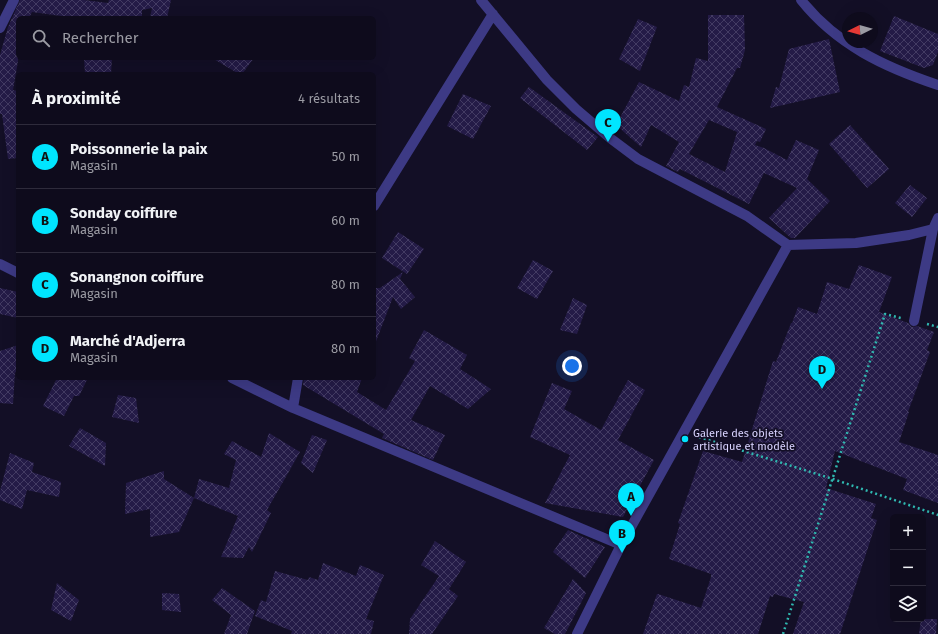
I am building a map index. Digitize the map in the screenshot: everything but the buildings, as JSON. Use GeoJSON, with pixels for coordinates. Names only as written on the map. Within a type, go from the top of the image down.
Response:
{"type":"FeatureCollection","features":[{"type":"Feature","properties":{"kind":"street"},"geometry":{"type":"LineString","coordinates":[[0,28],[14,0]]}},
{"type":"Feature","properties":{"kind":"street"},"geometry":{"type":"LineString","coordinates":[[481,0],[547,80],[576,109],[610,138],[638,159],[747,216],[788,245],[856,243],[909,235],[933,229]]}},
{"type":"Feature","properties":{"kind":"street"},"geometry":{"type":"LineString","coordinates":[[801,0],[814,16],[842,40],[880,62],[938,85]]}},
{"type":"Feature","properties":{"kind":"street"},"geometry":{"type":"LineString","coordinates":[[376,203],[463,65],[493,14]]}},
{"type":"Feature","properties":{"kind":"street"},"geometry":{"type":"LineString","coordinates":[[914,321],[933,229],[938,218]]}},
{"type":"Feature","properties":{"kind":"street"},"geometry":{"type":"LineString","coordinates":[[577,634],[621,545],[788,245]]}},
{"type":"Feature","properties":{"kind":"street"},"geometry":{"type":"LineString","coordinates":[[0,264],[16,272]]}},
{"type":"Feature","properties":{"kind":"street"},"geometry":{"type":"LineString","coordinates":[[236,380],[292,408],[621,545]]}},
{"type":"Feature","properties":{"kind":"street"},"geometry":{"type":"LineString","coordinates":[[292,408],[298,380]]}},
{"type":"Feature","properties":{"kind":"path"},"geometry":{"type":"LineString","coordinates":[[783,634],[886,314],[938,327]]}},
{"type":"Feature","properties":{"kind":"path"},"geometry":{"type":"LineString","coordinates":[[683,432],[833,479],[938,515]]}},
{"type":"Feature","properties":{"kind":"place","name":"Sonangnon coiffure"},"geometry":{"type":"Point","coordinates":[608,142]}},
{"type":"Feature","properties":{"kind":"place","name":"Marché d'Adjerra"},"geometry":{"type":"Point","coordinates":[822,389]}},
{"type":"Feature","properties":{"kind":"place","name":"Galerie des objets artistique et modèle"},"geometry":{"type":"Point","coordinates":[685,439]}},
{"type":"Feature","properties":{"kind":"place","name":"Poissonnerie la paix"},"geometry":{"type":"Point","coordinates":[631,516]}},
{"type":"Feature","properties":{"kind":"place","name":"Sonday coiffure"},"geometry":{"type":"Point","coordinates":[622,553]}}]}
